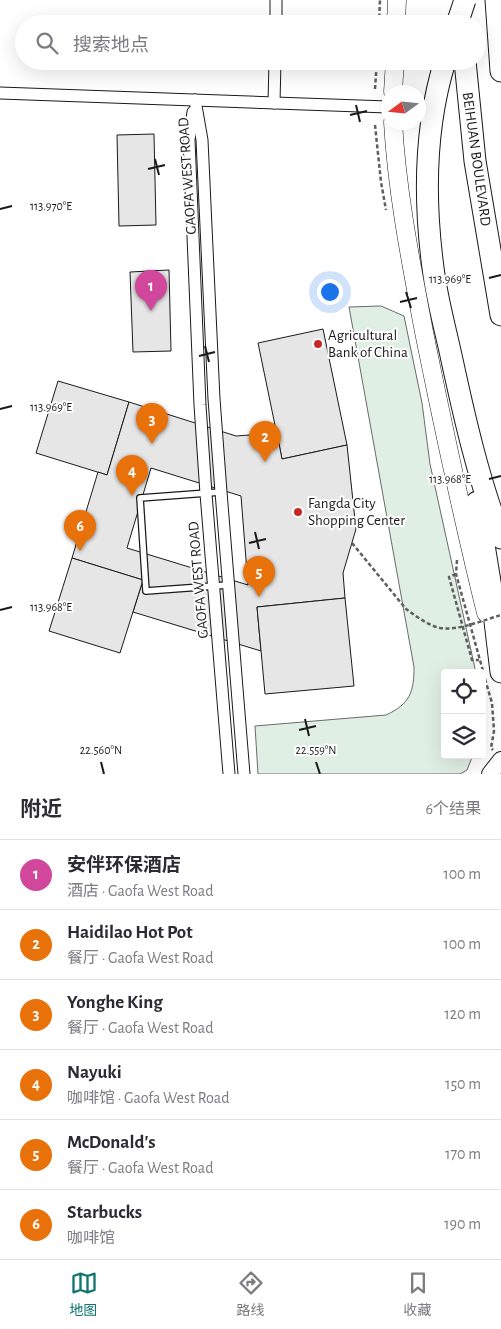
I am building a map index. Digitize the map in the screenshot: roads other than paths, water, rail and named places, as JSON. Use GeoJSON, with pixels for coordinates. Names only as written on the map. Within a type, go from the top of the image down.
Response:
{"type":"FeatureCollection","features":[{"type":"Feature","properties":{"kind":"highway"},"geometry":{"type":"LineString","coordinates":[[461,0],[462,15]]}},
{"type":"Feature","properties":{"kind":"highway"},"geometry":{"type":"LineString","coordinates":[[460,15],[465,0]]}},
{"type":"Feature","properties":{"kind":"highway"},"geometry":{"type":"LineString","coordinates":[[496,0],[501,71]]}},
{"type":"Feature","properties":{"kind":"highway"},"geometry":{"type":"LineString","coordinates":[[442,70],[431,133],[428,170],[429,236],[435,277],[465,420],[491,588],[501,672]]}},
{"type":"Feature","properties":{"kind":"highway","name":"BEIHUAN BOULEVARD"},"geometry":{"type":"LineString","coordinates":[[466,70],[475,161],[501,316]]}},
{"type":"Feature","properties":{"kind":"highway"},"geometry":{"type":"LineString","coordinates":[[465,420],[488,505],[501,538]]}},
{"type":"Feature","properties":{"kind":"main road"},"geometry":{"type":"LineString","coordinates":[[396,15],[397,0]]}},
{"type":"Feature","properties":{"kind":"main road"},"geometry":{"type":"LineString","coordinates":[[393,85],[394,70]]}},
{"type":"Feature","properties":{"kind":"main road"},"geometry":{"type":"LineString","coordinates":[[393,130],[395,157],[404,218],[437,399],[468,541],[501,672]]}},
{"type":"Feature","properties":{"kind":"main road"},"geometry":{"type":"LineString","coordinates":[[490,774],[498,755]]}},
{"type":"Feature","properties":{"kind":"street"},"geometry":{"type":"LineString","coordinates":[[276,0],[276,15]]}},
{"type":"Feature","properties":{"kind":"street"},"geometry":{"type":"LineString","coordinates":[[274,103],[275,70]]}},
{"type":"Feature","properties":{"kind":"street"},"geometry":{"type":"LineString","coordinates":[[0,93],[381,107]]}},
{"type":"Feature","properties":{"kind":"street","name":"GAOFA WEST ROAD"},"geometry":{"type":"LineString","coordinates":[[195,100],[202,140],[214,399],[244,774]]}},
{"type":"Feature","properties":{"kind":"street","name":"GAOFA WEST ROAD"},"geometry":{"type":"LineString","coordinates":[[195,100],[189,140],[200,405],[229,774]]}},
{"type":"Feature","properties":{"kind":"lane"},"geometry":{"type":"LineString","coordinates":[[221,492],[140,498],[146,591],[228,585]]}},
{"type":"Feature","properties":{"kind":"place","name":"安伴环保酒店"},"geometry":{"type":"Point","coordinates":[151,311]}},
{"type":"Feature","properties":{"kind":"place","name":"Agricultural Bank of China"},"geometry":{"type":"Point","coordinates":[318,344]}},
{"type":"Feature","properties":{"kind":"place","name":"Yonghe King"},"geometry":{"type":"Point","coordinates":[152,444]}},
{"type":"Feature","properties":{"kind":"place","name":"Haidilao Hot Pot"},"geometry":{"type":"Point","coordinates":[265,462]}},
{"type":"Feature","properties":{"kind":"place","name":"Nayuki"},"geometry":{"type":"Point","coordinates":[132,496]}},
{"type":"Feature","properties":{"kind":"place","name":"Fangda City Shopping Center"},"geometry":{"type":"Point","coordinates":[298,512]}},
{"type":"Feature","properties":{"kind":"place","name":"Starbucks"},"geometry":{"type":"Point","coordinates":[80,551]}},
{"type":"Feature","properties":{"kind":"place","name":"McDonald's"},"geometry":{"type":"Point","coordinates":[259,597]}}]}
